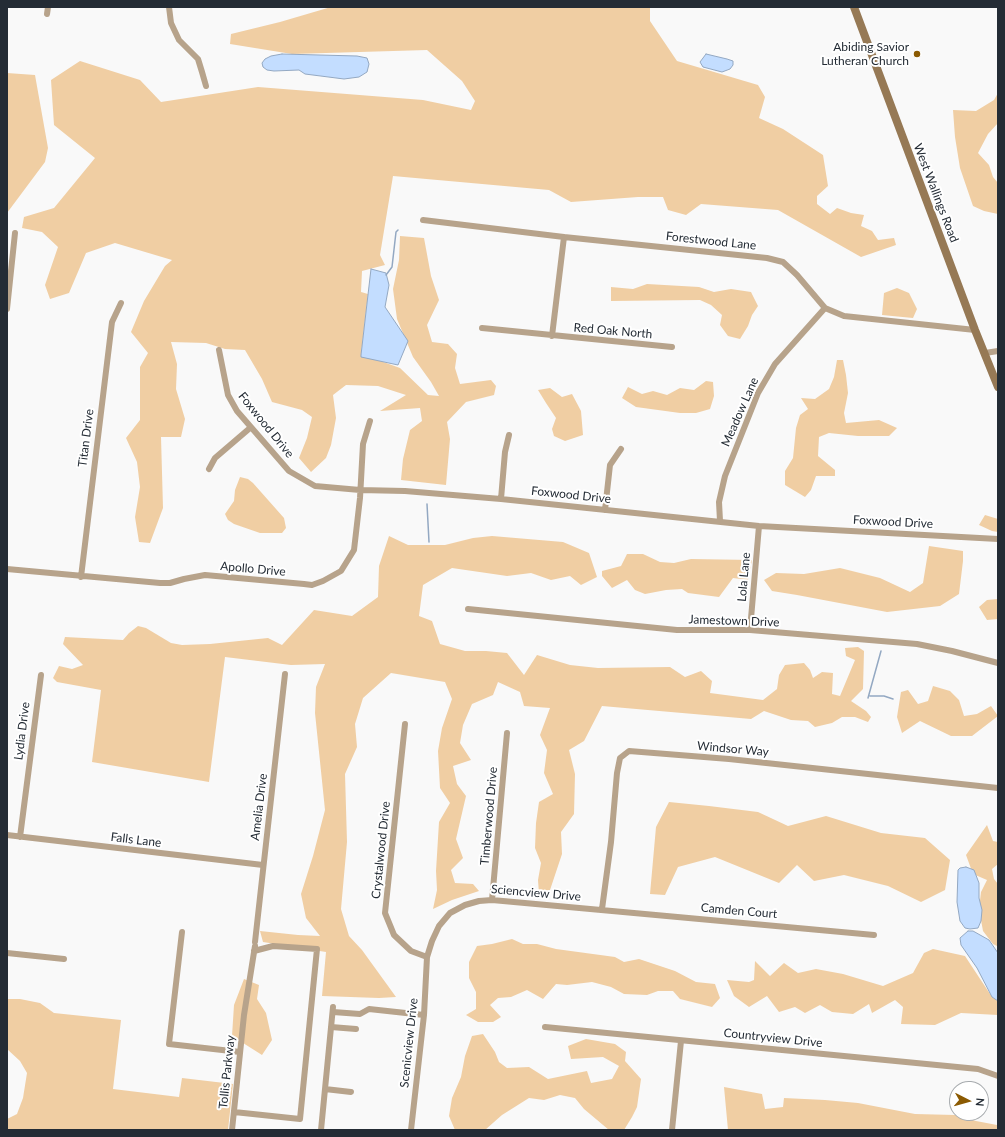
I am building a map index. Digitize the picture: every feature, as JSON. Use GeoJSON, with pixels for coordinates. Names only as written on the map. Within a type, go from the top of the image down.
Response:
{"type":"FeatureCollection","features":[{"type":"Feature","properties":{"kind":"street"},"geometry":{"type":"LineString","coordinates":[[47,14],[48,7]]}},
{"type":"Feature","properties":{"kind":"street"},"geometry":{"type":"LineString","coordinates":[[169,7],[171,23],[179,40],[198,59],[206,86]]}},
{"type":"Feature","properties":{"kind":"street","name":"West Wallings Road"},"geometry":{"type":"LineString","coordinates":[[854,7],[975,330],[998,387]]}},
{"type":"Feature","properties":{"kind":"street","name":"Forestwood Lane"},"geometry":{"type":"LineString","coordinates":[[423,220],[564,237],[768,258],[783,262],[797,275],[825,308],[844,316],[975,330]]}},
{"type":"Feature","properties":{"kind":"street"},"geometry":{"type":"LineString","coordinates":[[7,309],[15,233]]}},
{"type":"Feature","properties":{"kind":"street"},"geometry":{"type":"LineString","coordinates":[[552,336],[564,237]]}},
{"type":"Feature","properties":{"kind":"street","name":"Titan Drive"},"geometry":{"type":"LineString","coordinates":[[81,577],[112,322],[121,303]]}},
{"type":"Feature","properties":{"kind":"street","name":"Meadow Lane"},"geometry":{"type":"LineString","coordinates":[[720,521],[719,502],[725,476],[758,392],[775,364],[825,308]]}},
{"type":"Feature","properties":{"kind":"street","name":"Red Oak North"},"geometry":{"type":"LineString","coordinates":[[482,328],[672,347]]}},
{"type":"Feature","properties":{"kind":"street","name":"Foxwood Drive"},"geometry":{"type":"LineString","coordinates":[[219,350],[228,395],[237,411],[250,428],[289,471],[315,486],[360,490],[406,491],[501,499],[759,526],[998,538]]}},
{"type":"Feature","properties":{"kind":"street"},"geometry":{"type":"LineString","coordinates":[[985,353],[998,351]]}},
{"type":"Feature","properties":{"kind":"street","name":"Apollo Drive"},"geometry":{"type":"LineString","coordinates":[[7,569],[81,577],[160,583],[170,583],[205,575],[304,584],[312,584],[323,581],[341,571],[354,550],[363,444],[370,421]]}},
{"type":"Feature","properties":{"kind":"street"},"geometry":{"type":"LineString","coordinates":[[209,469],[215,458],[250,428]]}},
{"type":"Feature","properties":{"kind":"street"},"geometry":{"type":"LineString","coordinates":[[501,499],[505,452],[509,435]]}},
{"type":"Feature","properties":{"kind":"street"},"geometry":{"type":"LineString","coordinates":[[605,510],[610,465],[621,449]]}},
{"type":"Feature","properties":{"kind":"street","name":"Lola Lane"},"geometry":{"type":"LineString","coordinates":[[750,630],[759,526]]}},
{"type":"Feature","properties":{"kind":"street","name":"Jamestown Drive"},"geometry":{"type":"LineString","coordinates":[[468,609],[677,630],[750,630],[917,644],[998,663]]}},
{"type":"Feature","properties":{"kind":"street","name":"Amelia Drive"},"geometry":{"type":"LineString","coordinates":[[244,1015],[254,946],[285,674]]}},
{"type":"Feature","properties":{"kind":"street","name":"Lydia Drive"},"geometry":{"type":"LineString","coordinates":[[20,837],[41,675]]}},
{"type":"Feature","properties":{"kind":"street","name":"Crystalwood Drive"},"geometry":{"type":"LineString","coordinates":[[405,724],[385,913],[394,935],[411,951],[427,957]]}},
{"type":"Feature","properties":{"kind":"street","name":"Timberwood Drive"},"geometry":{"type":"LineString","coordinates":[[492,900],[507,733]]}},
{"type":"Feature","properties":{"kind":"street","name":"Windsor Way"},"geometry":{"type":"LineString","coordinates":[[602,909],[611,842],[617,773],[620,758],[629,752],[729,759],[998,788]]}},
{"type":"Feature","properties":{"kind":"street","name":"Falls Lane"},"geometry":{"type":"LineString","coordinates":[[7,835],[263,866]]}},
{"type":"Feature","properties":{"kind":"street","name":"Sciencview Drive"},"geometry":{"type":"LineString","coordinates":[[427,957],[435,933],[439,926],[450,913],[473,902],[492,900],[602,909]]}},
{"type":"Feature","properties":{"kind":"street","name":"Camden Court"},"geometry":{"type":"LineString","coordinates":[[602,909],[874,935]]}},
{"type":"Feature","properties":{"kind":"street"},"geometry":{"type":"LineString","coordinates":[[182,932],[169,1044],[240,1052]]}},
{"type":"Feature","properties":{"kind":"street"},"geometry":{"type":"LineString","coordinates":[[234,1112],[300,1119],[317,950],[274,946],[254,946]]}},
{"type":"Feature","properties":{"kind":"street"},"geometry":{"type":"LineString","coordinates":[[7,953],[64,959]]}},
{"type":"Feature","properties":{"kind":"street","name":"Scenicview Drive"},"geometry":{"type":"LineString","coordinates":[[411,1130],[424,1015],[427,957]]}},
{"type":"Feature","properties":{"kind":"street"},"geometry":{"type":"LineString","coordinates":[[321,1130],[333,1009],[360,1014],[369,1009],[424,1015]]}},
{"type":"Feature","properties":{"kind":"street","name":"Tollis Parkway"},"geometry":{"type":"LineString","coordinates":[[232,1130],[244,1015]]}},
{"type":"Feature","properties":{"kind":"street"},"geometry":{"type":"LineString","coordinates":[[331,1027],[356,1029]]}},
{"type":"Feature","properties":{"kind":"street","name":"Countryview Drive"},"geometry":{"type":"LineString","coordinates":[[545,1027],[978,1069],[998,1076]]}},
{"type":"Feature","properties":{"kind":"street"},"geometry":{"type":"LineString","coordinates":[[672,1130],[680,1041]]}},
{"type":"Feature","properties":{"kind":"street"},"geometry":{"type":"LineString","coordinates":[[325,1089],[351,1092]]}},
{"type":"Feature","properties":{"kind":"shaded area"},"geometry":{"type":"Polygon","coordinates":[[[331,7],[650,7],[650,21],[677,61],[758,85],[765,97],[759,118],[783,129],[823,155],[828,186],[817,196],[817,204],[830,214],[837,208],[851,213],[864,215],[861,226],[872,231],[878,240],[894,238],[896,245],[861,257],[778,210],[701,204],[686,215],[668,210],[663,197],[638,197],[571,202],[549,190],[393,176],[380,255],[385,265],[362,271],[361,292],[368,294],[361,354],[400,368],[428,395],[439,396],[413,357],[397,319],[393,289],[399,260],[400,236],[424,238],[431,276],[439,300],[427,325],[432,342],[448,344],[457,354],[455,368],[460,384],[491,380],[496,386],[494,395],[466,402],[447,422],[450,439],[446,485],[401,480],[403,459],[410,430],[422,421],[420,408],[380,411],[406,395],[378,386],[346,385],[333,395],[336,418],[331,445],[326,458],[311,472],[299,458],[307,438],[312,417],[302,410],[272,402],[262,379],[245,350],[225,349],[206,343],[171,342],[177,364],[176,389],[185,419],[181,437],[161,437],[163,508],[150,543],[139,542],[135,517],[140,487],[137,462],[126,438],[140,420],[140,367],[148,353],[131,332],[144,301],[165,266],[172,260],[115,243],[86,253],[69,293],[50,299],[45,285],[58,247],[42,232],[22,228],[24,217],[54,208],[95,158],[54,125],[51,80],[80,61],[140,80],[161,102],[258,87],[423,100],[471,110],[475,101],[462,81],[427,50],[292,54],[230,44],[231,34],[331,7]]]}},
{"type":"Feature","properties":{"kind":"shaded area"},"geometry":{"type":"Polygon","coordinates":[[[7,73],[35,75],[48,148],[45,162],[7,213],[7,73]]]}},
{"type":"Feature","properties":{"kind":"shaded area"},"geometry":{"type":"Polygon","coordinates":[[[998,93],[998,123],[988,134],[978,153],[989,165],[993,177],[998,183],[998,214],[984,211],[973,206],[960,168],[955,137],[953,110],[976,111],[994,100],[998,93]]]}},
{"type":"Feature","properties":{"kind":"shaded area"},"geometry":{"type":"Polygon","coordinates":[[[647,284],[699,287],[714,292],[731,289],[751,292],[758,306],[740,339],[728,336],[720,325],[722,315],[711,305],[700,300],[611,301],[611,287],[633,289],[647,284]]]}},
{"type":"Feature","properties":{"kind":"shaded area"},"geometry":{"type":"Polygon","coordinates":[[[897,288],[909,293],[917,309],[913,318],[882,315],[884,293],[897,288]]]}},
{"type":"Feature","properties":{"kind":"shaded area"},"geometry":{"type":"Polygon","coordinates":[[[837,360],[843,360],[846,375],[848,393],[844,413],[846,423],[879,420],[897,428],[889,436],[858,436],[829,433],[819,437],[818,456],[835,470],[835,476],[816,476],[811,490],[805,497],[785,485],[785,471],[793,458],[796,428],[800,415],[808,409],[801,398],[815,399],[829,389],[834,377],[837,360]]]}},
{"type":"Feature","properties":{"kind":"shaded area"},"geometry":{"type":"Polygon","coordinates":[[[706,381],[713,382],[714,396],[710,409],[696,413],[680,413],[636,407],[622,398],[628,387],[642,394],[653,391],[667,395],[680,388],[694,390],[706,381]]]}},
{"type":"Feature","properties":{"kind":"shaded area"},"geometry":{"type":"Polygon","coordinates":[[[550,388],[562,397],[572,394],[581,411],[583,435],[565,441],[554,436],[552,429],[556,418],[538,390],[550,388]]]}},
{"type":"Feature","properties":{"kind":"shaded area"},"geometry":{"type":"Polygon","coordinates":[[[240,477],[248,479],[253,483],[284,518],[286,528],[282,533],[260,533],[234,524],[228,520],[225,514],[234,501],[235,490],[240,477]]]}},
{"type":"Feature","properties":{"kind":"shaded area"},"geometry":{"type":"Polygon","coordinates":[[[985,515],[998,519],[998,532],[979,525],[985,515]]]}},
{"type":"Feature","properties":{"kind":"shaded area"},"geometry":{"type":"Polygon","coordinates":[[[389,536],[408,545],[445,545],[473,538],[492,536],[563,542],[589,553],[597,577],[581,585],[570,576],[551,580],[531,573],[507,576],[452,568],[423,585],[419,616],[432,621],[440,644],[465,651],[507,653],[524,675],[537,655],[570,665],[598,668],[670,667],[685,677],[701,671],[712,681],[710,693],[763,700],[777,689],[779,675],[785,665],[804,663],[810,670],[813,678],[822,672],[833,673],[832,694],[840,696],[855,660],[846,656],[845,648],[858,647],[864,651],[863,689],[851,701],[866,711],[871,717],[868,722],[855,717],[842,717],[832,723],[815,727],[808,721],[791,720],[764,711],[751,719],[602,706],[584,741],[569,750],[575,774],[574,814],[561,832],[562,854],[549,893],[539,894],[538,880],[541,863],[535,848],[536,823],[539,802],[553,794],[544,773],[547,750],[540,735],[550,708],[524,706],[520,692],[498,682],[493,695],[472,704],[463,725],[460,743],[471,760],[453,766],[457,784],[466,796],[456,839],[463,858],[451,870],[455,883],[473,884],[479,891],[452,900],[433,909],[437,890],[436,871],[439,822],[450,803],[440,788],[438,751],[442,728],[452,699],[445,682],[391,673],[363,698],[355,724],[357,747],[345,774],[347,842],[341,909],[349,936],[362,950],[396,997],[379,998],[322,996],[326,952],[263,942],[260,931],[320,936],[306,918],[301,894],[325,810],[315,713],[316,687],[325,664],[291,665],[225,657],[209,782],[92,762],[101,690],[57,682],[53,678],[59,666],[72,669],[83,665],[63,644],[65,637],[123,640],[138,626],[146,628],[171,643],[182,645],[210,644],[268,638],[282,645],[314,610],[352,616],[378,597],[379,566],[389,536]]]}},
{"type":"Feature","properties":{"kind":"shaded area"},"geometry":{"type":"Polygon","coordinates":[[[929,546],[963,551],[959,594],[940,606],[887,612],[772,591],[764,580],[776,573],[804,574],[840,568],[880,578],[910,592],[923,583],[929,546]]]}},
{"type":"Feature","properties":{"kind":"shaded area"},"geometry":{"type":"Polygon","coordinates":[[[627,554],[643,554],[660,562],[674,563],[691,559],[752,560],[748,580],[733,578],[719,597],[688,593],[682,589],[645,594],[635,590],[627,580],[612,588],[602,576],[602,571],[621,566],[627,554]]]}},
{"type":"Feature","properties":{"kind":"shaded area"},"geometry":{"type":"Polygon","coordinates":[[[998,599],[998,619],[987,620],[979,607],[987,600],[998,599]]]}},
{"type":"Feature","properties":{"kind":"shaded area"},"geometry":{"type":"Polygon","coordinates":[[[933,686],[950,691],[959,700],[964,716],[977,714],[991,706],[998,716],[972,736],[951,736],[920,721],[902,733],[897,717],[901,692],[908,690],[918,704],[928,701],[933,686]]]}},
{"type":"Feature","properties":{"kind":"shaded area"},"geometry":{"type":"Polygon","coordinates":[[[669,802],[758,812],[788,826],[826,816],[881,833],[925,838],[950,860],[945,890],[921,902],[888,886],[844,875],[814,881],[797,865],[779,883],[715,857],[678,867],[665,895],[650,894],[656,827],[669,802]]]}},
{"type":"Feature","properties":{"kind":"shaded area"},"geometry":{"type":"Polygon","coordinates":[[[987,825],[993,841],[998,842],[998,864],[992,869],[994,879],[998,884],[997,946],[993,944],[983,931],[979,909],[981,892],[987,880],[973,874],[966,855],[987,825]]]}},
{"type":"Feature","properties":{"kind":"shaded area"},"geometry":{"type":"Polygon","coordinates":[[[512,939],[523,944],[537,944],[556,949],[615,957],[624,962],[639,959],[675,971],[696,982],[715,984],[720,998],[712,1007],[680,999],[673,991],[658,991],[647,995],[624,994],[611,987],[592,982],[567,985],[556,984],[543,999],[527,990],[511,997],[498,998],[490,1005],[501,1017],[493,1022],[478,1022],[466,1015],[476,1009],[476,992],[469,978],[469,962],[477,946],[512,939]]]}},
{"type":"Feature","properties":{"kind":"shaded area"},"geometry":{"type":"Polygon","coordinates":[[[933,949],[965,956],[992,997],[998,1001],[998,1015],[961,1013],[935,1025],[901,1024],[903,1007],[895,1000],[872,1013],[869,1004],[853,1014],[832,1012],[820,1005],[805,1013],[795,1007],[779,1012],[767,996],[749,1007],[734,996],[727,980],[749,982],[754,980],[755,961],[770,976],[784,963],[798,973],[816,969],[843,974],[883,986],[913,973],[924,953],[933,949]]]}},
{"type":"Feature","properties":{"kind":"shaded area"},"geometry":{"type":"Polygon","coordinates":[[[244,979],[259,985],[257,999],[266,1013],[272,1040],[262,1055],[232,1036],[234,1005],[244,979]]]}},
{"type":"Feature","properties":{"kind":"shaded area"},"geometry":{"type":"Polygon","coordinates":[[[7,999],[20,999],[40,1003],[54,1013],[121,1020],[113,1089],[179,1097],[182,1078],[233,1084],[228,1130],[7,1130],[7,1119],[17,1114],[23,1098],[27,1073],[20,1061],[7,1049],[7,999]]]}},
{"type":"Feature","properties":{"kind":"shaded area"},"geometry":{"type":"Polygon","coordinates":[[[483,1034],[495,1052],[499,1062],[507,1068],[529,1067],[548,1079],[587,1071],[591,1083],[612,1079],[619,1066],[603,1057],[571,1059],[568,1046],[586,1039],[615,1044],[626,1052],[625,1061],[641,1079],[637,1107],[624,1130],[609,1130],[584,1109],[575,1098],[560,1095],[544,1100],[529,1098],[502,1115],[485,1130],[455,1130],[449,1116],[452,1098],[461,1077],[465,1056],[472,1036],[483,1034]]]}},
{"type":"Feature","properties":{"kind":"shaded area"},"geometry":{"type":"Polygon","coordinates":[[[724,1087],[762,1094],[765,1109],[783,1107],[784,1098],[825,1100],[858,1103],[915,1114],[949,1115],[949,1121],[976,1121],[997,1125],[998,1130],[728,1130],[724,1087]]]}},
{"type":"Feature","properties":{"kind":"water"},"geometry":{"type":"Polygon","coordinates":[[[282,54],[357,56],[367,58],[369,64],[367,72],[359,77],[344,79],[305,74],[299,70],[267,70],[263,67],[262,63],[265,59],[282,54]]]}},
{"type":"Feature","properties":{"kind":"water"},"geometry":{"type":"Polygon","coordinates":[[[706,54],[733,61],[733,65],[730,69],[722,72],[703,67],[700,62],[706,54]]]}},
{"type":"Feature","properties":{"kind":"water"},"geometry":{"type":"Polygon","coordinates":[[[371,269],[386,273],[389,285],[385,307],[408,341],[398,365],[361,357],[371,269]]]}},
{"type":"Feature","properties":{"kind":"water"},"geometry":{"type":"Polygon","coordinates":[[[966,867],[974,870],[979,883],[979,898],[982,910],[981,921],[978,928],[965,928],[960,921],[957,902],[958,870],[966,867]]]}},
{"type":"Feature","properties":{"kind":"water"},"geometry":{"type":"Polygon","coordinates":[[[968,931],[973,931],[989,940],[998,953],[998,1001],[992,997],[977,968],[961,945],[960,938],[968,931]]]}},
{"type":"Feature","properties":{"kind":"waterway"},"geometry":{"type":"LineString","coordinates":[[386,275],[392,267],[396,232],[398,230]]}},
{"type":"Feature","properties":{"kind":"waterway"},"geometry":{"type":"LineString","coordinates":[[427,504],[429,542]]}},
{"type":"Feature","properties":{"kind":"waterway"},"geometry":{"type":"LineString","coordinates":[[868,698],[881,651]]}},
{"type":"Feature","properties":{"kind":"waterway"},"geometry":{"type":"LineString","coordinates":[[870,696],[884,696],[893,699]]}},
{"type":"Feature","properties":{"kind":"place","name":"Abiding Savior Lutheran Church"},"geometry":{"type":"Point","coordinates":[917,54]}}]}
